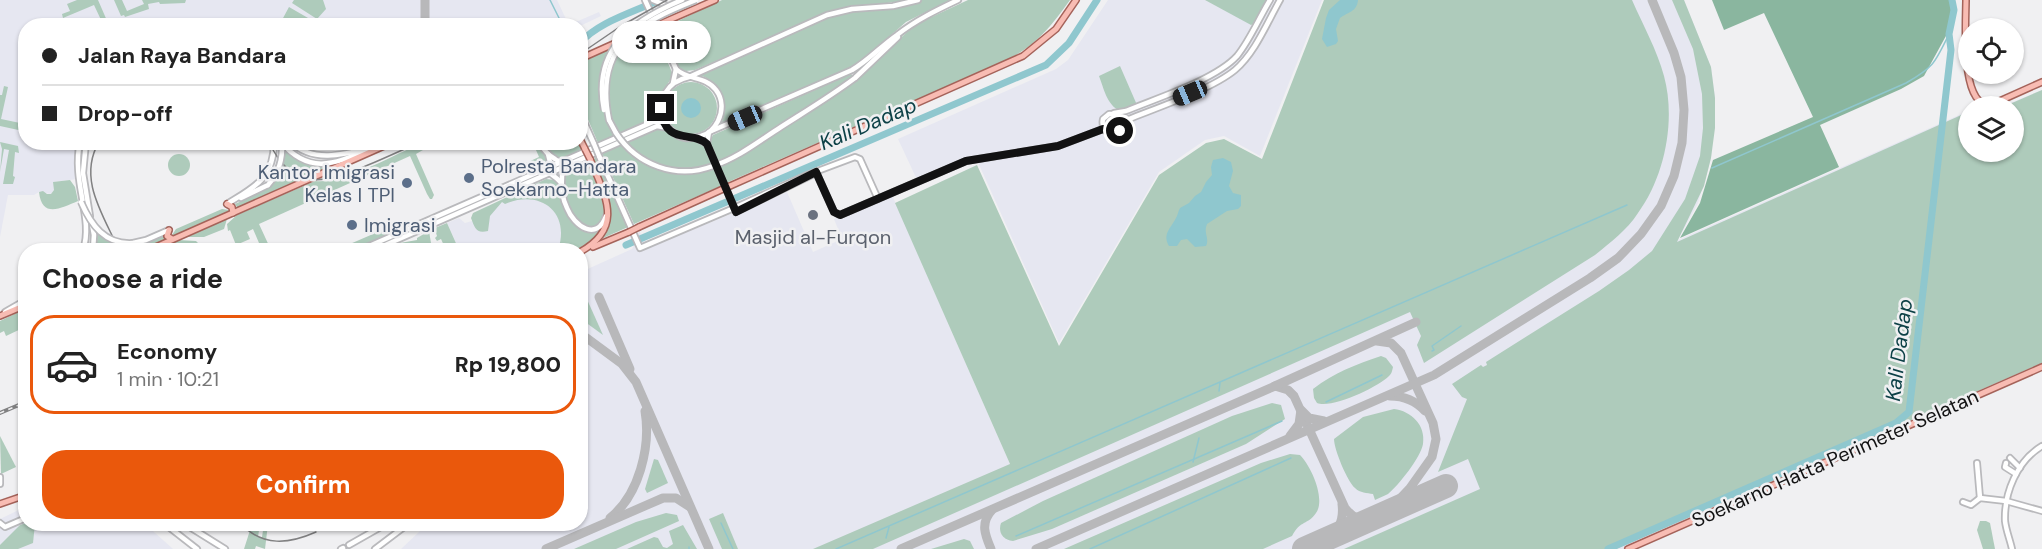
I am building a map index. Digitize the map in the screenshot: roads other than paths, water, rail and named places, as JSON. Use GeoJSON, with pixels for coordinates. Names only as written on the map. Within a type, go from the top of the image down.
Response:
{"type":"FeatureCollection","features":[{"type":"Feature","properties":{"kind":"main road"},"geometry":{"type":"LineString","coordinates":[[588,56],[715,0]]}},
{"type":"Feature","properties":{"kind":"main road"},"geometry":{"type":"LineString","coordinates":[[588,249],[1023,56],[1056,29],[1076,0]]}},
{"type":"Feature","properties":{"kind":"main road"},"geometry":{"type":"LineString","coordinates":[[1966,0],[1967,75],[1980,103],[1984,106],[1993,104],[2042,82]]}},
{"type":"Feature","properties":{"kind":"main road"},"geometry":{"type":"LineString","coordinates":[[165,243],[375,150]]}},
{"type":"Feature","properties":{"kind":"main road"},"geometry":{"type":"LineString","coordinates":[[586,150],[608,208],[606,226],[597,240],[588,246]]}},
{"type":"Feature","properties":{"kind":"main road"},"geometry":{"type":"LineString","coordinates":[[227,204],[232,207],[232,213]]}},
{"type":"Feature","properties":{"kind":"main road"},"geometry":{"type":"LineString","coordinates":[[169,230],[168,238],[174,239]]}},
{"type":"Feature","properties":{"kind":"main road"},"geometry":{"type":"LineString","coordinates":[[0,316],[18,308]]}},
{"type":"Feature","properties":{"kind":"main road","name":"Soekarno Hatta Perimeter Selatan"},"geometry":{"type":"LineString","coordinates":[[1628,549],[2042,366]]}},
{"type":"Feature","properties":{"kind":"main road"},"geometry":{"type":"LineString","coordinates":[[0,504],[18,498]]}},
{"type":"Feature","properties":{"kind":"street"},"geometry":{"type":"LineString","coordinates":[[653,0],[663,5],[675,6],[695,0]]}},
{"type":"Feature","properties":{"kind":"street"},"geometry":{"type":"LineString","coordinates":[[682,0],[653,13],[627,30],[615,46],[606,65],[603,81],[602,98],[605,114],[626,146],[647,163],[671,170],[698,170],[712,167],[738,154],[855,78],[906,28]]}},
{"type":"Feature","properties":{"kind":"street"},"geometry":{"type":"LineString","coordinates":[[609,120],[605,85],[610,66],[624,42],[651,19],[695,0]]}},
{"type":"Feature","properties":{"kind":"street"},"geometry":{"type":"LineString","coordinates":[[673,83],[827,15],[852,9],[893,6],[918,0]]}},
{"type":"Feature","properties":{"kind":"street"},"geometry":{"type":"LineString","coordinates":[[697,138],[852,70],[871,58],[924,16],[958,0]]}},
{"type":"Feature","properties":{"kind":"street"},"geometry":{"type":"LineString","coordinates":[[1103,129],[1104,117],[1126,111],[1229,64],[1243,47],[1270,0]]}},
{"type":"Feature","properties":{"kind":"street"},"geometry":{"type":"LineString","coordinates":[[815,173],[836,214],[843,214],[966,161],[1058,146],[1103,129],[1112,134],[1118,132],[1129,119],[1211,84],[1234,71],[1251,51],[1280,0]]}},
{"type":"Feature","properties":{"kind":"street"},"geometry":{"type":"LineString","coordinates":[[645,1],[676,69],[689,77],[709,83],[716,90],[720,99],[722,108],[720,118],[709,132],[707,144],[734,208]]}},
{"type":"Feature","properties":{"kind":"street"},"geometry":{"type":"LineString","coordinates":[[1252,31],[1260,36]]}},
{"type":"Feature","properties":{"kind":"street"},"geometry":{"type":"LineString","coordinates":[[1229,64],[1234,71]]}},
{"type":"Feature","properties":{"kind":"street"},"geometry":{"type":"LineString","coordinates":[[389,243],[657,121],[664,94],[673,83],[676,69]]}},
{"type":"Feature","properties":{"kind":"street"},"geometry":{"type":"LineString","coordinates":[[1207,76],[1211,84]]}},
{"type":"Feature","properties":{"kind":"street"},"geometry":{"type":"LineString","coordinates":[[661,111],[670,129]]}},
{"type":"Feature","properties":{"kind":"street"},"geometry":{"type":"LineString","coordinates":[[1114,113],[1121,118],[1122,127]]}},
{"type":"Feature","properties":{"kind":"street"},"geometry":{"type":"LineString","coordinates":[[564,164],[657,126],[664,126],[681,136],[697,138],[707,144]]}},
{"type":"Feature","properties":{"kind":"street"},"geometry":{"type":"LineString","coordinates":[[588,131],[640,248],[852,158],[859,158],[878,199]]}},
{"type":"Feature","properties":{"kind":"street"},"geometry":{"type":"LineString","coordinates":[[79,150],[77,167],[86,235],[84,243]]}},
{"type":"Feature","properties":{"kind":"street"},"geometry":{"type":"LineString","coordinates":[[85,150],[83,173],[88,212],[94,233],[93,243]]}},
{"type":"Feature","properties":{"kind":"street"},"geometry":{"type":"LineString","coordinates":[[227,204],[263,180],[272,163],[273,150]]}},
{"type":"Feature","properties":{"kind":"street"},"geometry":{"type":"LineString","coordinates":[[227,204],[268,185],[280,164],[281,150]]}},
{"type":"Feature","properties":{"kind":"street"},"geometry":{"type":"LineString","coordinates":[[289,150],[296,157],[311,163],[322,164],[334,163],[367,150]]}},
{"type":"Feature","properties":{"kind":"street"},"geometry":{"type":"LineString","coordinates":[[300,150],[315,156],[357,150]]}},
{"type":"Feature","properties":{"kind":"street"},"geometry":{"type":"LineString","coordinates":[[545,150],[564,164]]}},
{"type":"Feature","properties":{"kind":"street"},"geometry":{"type":"LineString","coordinates":[[548,154],[550,162],[548,171]]}},
{"type":"Feature","properties":{"kind":"street"},"geometry":{"type":"LineString","coordinates":[[564,164],[563,197],[576,224],[587,229],[599,226],[606,218],[607,208],[602,189]]}},
{"type":"Feature","properties":{"kind":"street"},"geometry":{"type":"LineString","coordinates":[[548,171],[562,184]]}},
{"type":"Feature","properties":{"kind":"street"},"geometry":{"type":"LineString","coordinates":[[377,243],[548,171]]}},
{"type":"Feature","properties":{"kind":"street"},"geometry":{"type":"LineString","coordinates":[[81,202],[90,221],[99,232],[113,240],[133,243],[169,230]]}},
{"type":"Feature","properties":{"kind":"street"},"geometry":{"type":"LineString","coordinates":[[0,316],[18,305]]}},
{"type":"Feature","properties":{"kind":"street"},"geometry":{"type":"LineString","coordinates":[[2012,549],[2005,522],[2006,501],[2011,483],[2020,468],[2042,446]]}},
{"type":"Feature","properties":{"kind":"street"},"geometry":{"type":"LineString","coordinates":[[2010,458],[2020,468]]}},
{"type":"Feature","properties":{"kind":"street"},"geometry":{"type":"LineString","coordinates":[[1977,463],[1980,498]]}},
{"type":"Feature","properties":{"kind":"street"},"geometry":{"type":"LineString","coordinates":[[2006,463],[2005,466],[2016,474]]}},
{"type":"Feature","properties":{"kind":"street"},"geometry":{"type":"LineString","coordinates":[[0,477],[0,484]]}},
{"type":"Feature","properties":{"kind":"street"},"geometry":{"type":"LineString","coordinates":[[1964,502],[1971,505],[1980,498],[2006,501],[2042,511]]}},
{"type":"Feature","properties":{"kind":"street"},"geometry":{"type":"LineString","coordinates":[[0,523],[5,527],[18,521]]}},
{"type":"Feature","properties":{"kind":"street"},"geometry":{"type":"LineString","coordinates":[[174,531],[197,549]]}},
{"type":"Feature","properties":{"kind":"street"},"geometry":{"type":"LineString","coordinates":[[196,531],[225,549]]}},
{"type":"Feature","properties":{"kind":"street"},"geometry":{"type":"LineString","coordinates":[[350,545],[374,531]]}},
{"type":"Feature","properties":{"kind":"street"},"geometry":{"type":"LineString","coordinates":[[375,549],[399,531]]}},
{"type":"Feature","properties":{"kind":"water"},"geometry":{"type":"Polygon","coordinates":[[[1340,0],[1358,0],[1354,9],[1340,18],[1336,29],[1338,41],[1327,47],[1322,39],[1326,18],[1329,10],[1340,0]]]}},
{"type":"Feature","properties":{"kind":"water"},"geometry":{"type":"Polygon","coordinates":[[[687,98],[695,98],[701,104],[701,112],[695,118],[687,118],[681,112],[681,104],[687,98]]]}},
{"type":"Feature","properties":{"kind":"water"},"geometry":{"type":"Polygon","coordinates":[[[1223,158],[1231,162],[1233,171],[1229,186],[1233,193],[1241,195],[1241,206],[1238,209],[1227,211],[1207,224],[1206,246],[1195,247],[1187,239],[1181,240],[1177,246],[1169,246],[1166,238],[1180,208],[1201,192],[1212,175],[1213,160],[1223,158]]]}},
{"type":"Feature","properties":{"kind":"waterway"},"geometry":{"type":"LineString","coordinates":[[550,0],[559,18]]}},
{"type":"Feature","properties":{"kind":"waterway","name":"Kali Dadap"},"geometry":{"type":"LineString","coordinates":[[588,36],[606,23],[659,0]]}},
{"type":"Feature","properties":{"kind":"waterway","name":"Kali Dadap"},"geometry":{"type":"LineString","coordinates":[[626,245],[1046,65],[1069,43],[1097,0]]}},
{"type":"Feature","properties":{"kind":"waterway","name":"Kali Dadap"},"geometry":{"type":"LineString","coordinates":[[1608,549],[1896,423],[1909,412],[1951,50],[1949,34],[1954,10],[1952,0]]}},
{"type":"Feature","properties":{"kind":"waterway"},"geometry":{"type":"LineString","coordinates":[[1712,168],[1906,83],[1923,73],[1933,63],[1949,34]]}},
{"type":"Feature","properties":{"kind":"waterway"},"geometry":{"type":"LineString","coordinates":[[836,549],[1627,205]]}},
{"type":"Feature","properties":{"kind":"waterway"},"geometry":{"type":"LineString","coordinates":[[1432,351],[1434,350],[1432,346],[1461,326]]}},
{"type":"Feature","properties":{"kind":"waterway"},"geometry":{"type":"LineString","coordinates":[[1326,402],[1382,375]]}},
{"type":"Feature","properties":{"kind":"waterway"},"geometry":{"type":"LineString","coordinates":[[1219,391],[1220,383]]}},
{"type":"Feature","properties":{"kind":"waterway"},"geometry":{"type":"LineString","coordinates":[[1016,536],[1282,421]]}},
{"type":"Feature","properties":{"kind":"waterway"},"geometry":{"type":"LineString","coordinates":[[1193,462],[1199,438]]}},
{"type":"Feature","properties":{"kind":"waterway"},"geometry":{"type":"LineString","coordinates":[[1090,549],[1291,458]]}},
{"type":"Feature","properties":{"kind":"waterway"},"geometry":{"type":"LineString","coordinates":[[721,523],[733,549]]}},
{"type":"Feature","properties":{"kind":"waterway"},"geometry":{"type":"LineString","coordinates":[[886,538],[889,527]]}},
{"type":"Feature","properties":{"kind":"tram line"},"geometry":{"type":"LineString","coordinates":[[588,49],[621,26],[667,0]]}},
{"type":"Feature","properties":{"kind":"tram line"},"geometry":{"type":"LineString","coordinates":[[96,150],[91,170],[95,197],[116,243]]}},
{"type":"Feature","properties":{"kind":"tram line"},"geometry":{"type":"LineString","coordinates":[[274,150],[288,169],[299,176],[311,179],[324,179],[353,172],[402,150]]}},
{"type":"Feature","properties":{"kind":"tram line"},"geometry":{"type":"LineString","coordinates":[[249,531],[258,537],[277,541],[296,539],[316,532]]}},
{"type":"Feature","properties":{"kind":"railway"},"geometry":{"type":"LineString","coordinates":[[0,413],[18,405]]}},
{"type":"Feature","properties":{"kind":"place","name":"Polresta Bandara Soekarno-Hatta"},"geometry":{"type":"Point","coordinates":[469,178]}},
{"type":"Feature","properties":{"kind":"place","name":"Kantor Imigrasi Kelas I TPI"},"geometry":{"type":"Point","coordinates":[407,183]}},
{"type":"Feature","properties":{"kind":"place","name":"Masjid al-Furqon"},"geometry":{"type":"Point","coordinates":[813,215]}},
{"type":"Feature","properties":{"kind":"place","name":"Imigrasi"},"geometry":{"type":"Point","coordinates":[352,225]}}]}
